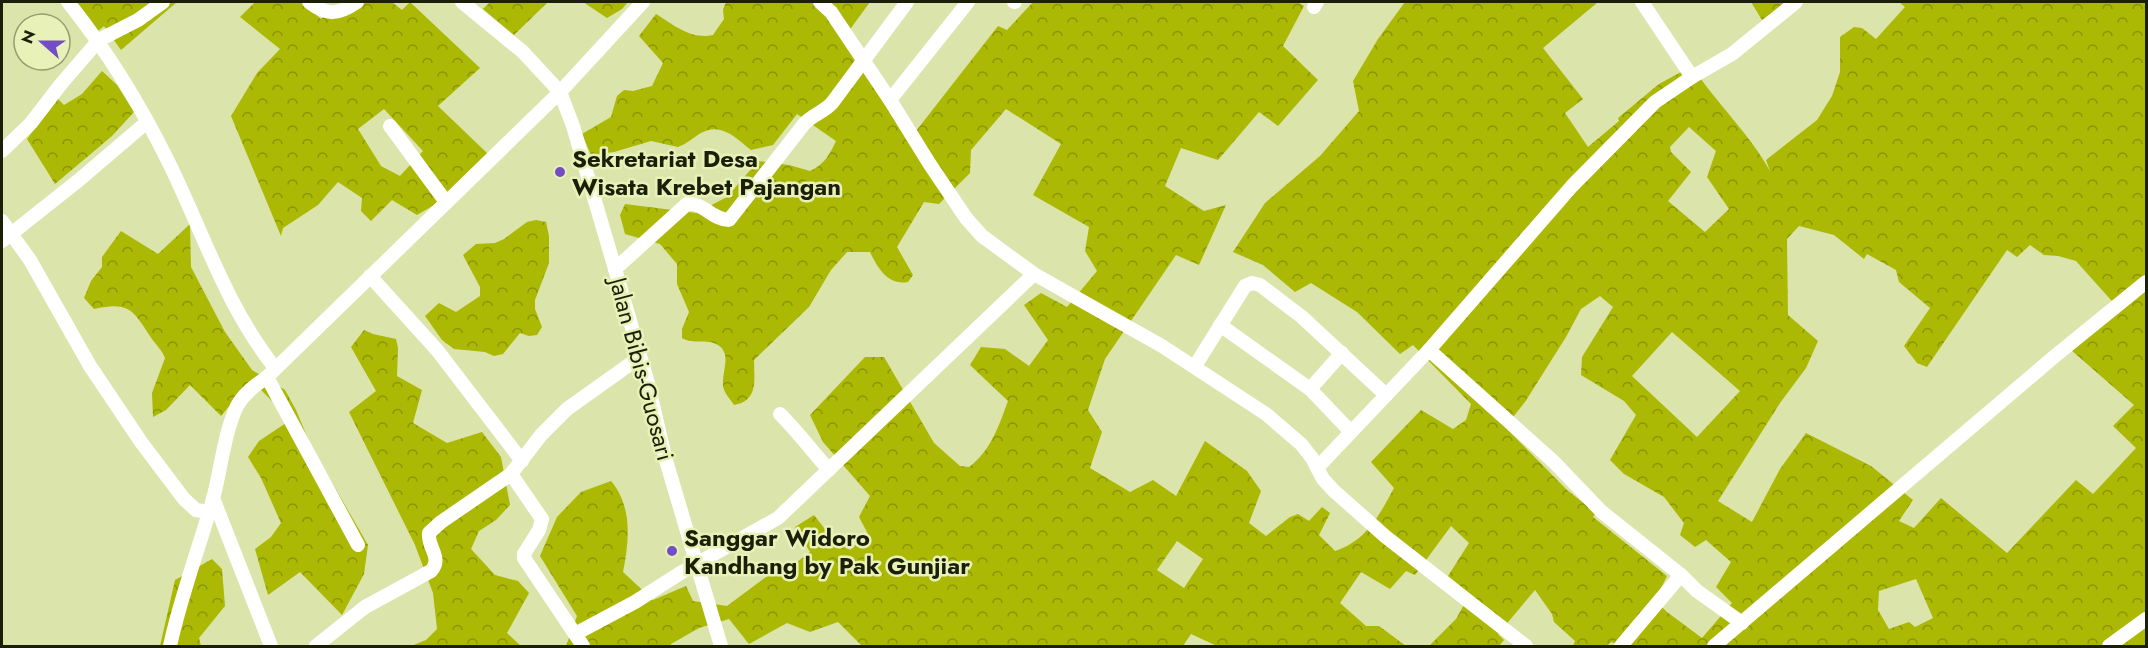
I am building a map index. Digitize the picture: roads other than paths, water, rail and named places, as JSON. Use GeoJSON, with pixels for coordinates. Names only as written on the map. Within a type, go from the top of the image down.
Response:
{"type":"FeatureCollection","features":[{"type":"Feature","properties":{"kind":"street"},"geometry":{"type":"LineString","coordinates":[[68,2],[99,40],[170,165],[231,300],[271,373],[358,545]]}},
{"type":"Feature","properties":{"kind":"street"},"geometry":{"type":"LineString","coordinates":[[2,151],[31,123],[99,40],[138,20],[163,2]]}},
{"type":"Feature","properties":{"kind":"street"},"geometry":{"type":"LineString","coordinates":[[309,2],[317,9],[330,12],[344,9],[357,2]]}},
{"type":"Feature","properties":{"kind":"street"},"geometry":{"type":"LineString","coordinates":[[462,2],[523,52],[560,92]]}},
{"type":"Feature","properties":{"kind":"street"},"geometry":{"type":"LineString","coordinates":[[170,646],[177,615],[213,498],[231,422],[238,404],[560,92],[643,2]]}},
{"type":"Feature","properties":{"kind":"street"},"geometry":{"type":"LineString","coordinates":[[820,2],[831,12],[891,100],[966,218],[992,243],[1034,274],[1196,366],[1266,414],[1301,444],[1333,490],[1386,537],[1526,646]]}},
{"type":"Feature","properties":{"kind":"street"},"geometry":{"type":"LineString","coordinates":[[615,269],[687,204],[696,204],[719,219],[729,220],[804,124],[813,115],[826,109],[907,2]]}},
{"type":"Feature","properties":{"kind":"street"},"geometry":{"type":"LineString","coordinates":[[891,100],[968,2]]}},
{"type":"Feature","properties":{"kind":"street"},"geometry":{"type":"LineString","coordinates":[[1642,2],[1692,77]]}},
{"type":"Feature","properties":{"kind":"street"},"geometry":{"type":"LineString","coordinates":[[1317,468],[1429,351],[1604,153],[1655,102],[1731,54],[1796,2]]}},
{"type":"Feature","properties":{"kind":"street","name":"Jalan Bibis-Guosari"},"geometry":{"type":"LineString","coordinates":[[560,92],[573,126],[615,269],[665,457],[721,646]]}},
{"type":"Feature","properties":{"kind":"street"},"geometry":{"type":"LineString","coordinates":[[7,237],[80,180],[147,122]]}},
{"type":"Feature","properties":{"kind":"street"},"geometry":{"type":"LineString","coordinates":[[390,126],[446,202]]}},
{"type":"Feature","properties":{"kind":"street"},"geometry":{"type":"LineString","coordinates":[[2,221],[7,237],[30,260],[90,366],[141,442],[184,499],[196,510],[208,512]]}},
{"type":"Feature","properties":{"kind":"street"},"geometry":{"type":"LineString","coordinates":[[575,634],[778,518],[1034,274]]}},
{"type":"Feature","properties":{"kind":"street"},"geometry":{"type":"LineString","coordinates":[[370,276],[437,350],[522,461]]}},
{"type":"Feature","properties":{"kind":"street"},"geometry":{"type":"LineString","coordinates":[[1196,366],[1245,286],[1252,282],[1260,285],[1302,317],[1386,395]]}},
{"type":"Feature","properties":{"kind":"street"},"geometry":{"type":"LineString","coordinates":[[1714,646],[2055,356],[2146,282]]}},
{"type":"Feature","properties":{"kind":"street"},"geometry":{"type":"LineString","coordinates":[[1220,325],[1310,389],[1351,432]]}},
{"type":"Feature","properties":{"kind":"street"},"geometry":{"type":"LineString","coordinates":[[1429,351],[1554,462],[1602,512],[1681,575],[1697,591],[1742,623]]}},
{"type":"Feature","properties":{"kind":"street"},"geometry":{"type":"LineString","coordinates":[[1310,389],[1342,353]]}},
{"type":"Feature","properties":{"kind":"street"},"geometry":{"type":"LineString","coordinates":[[316,646],[365,607],[431,571],[436,556],[429,541],[429,533],[441,522],[511,474],[541,435],[567,410],[640,357]]}},
{"type":"Feature","properties":{"kind":"street"},"geometry":{"type":"LineString","coordinates":[[780,414],[801,435],[809,448],[829,470]]}},
{"type":"Feature","properties":{"kind":"street"},"geometry":{"type":"LineString","coordinates":[[511,474],[542,519],[539,530],[524,554],[524,558],[583,646]]}},
{"type":"Feature","properties":{"kind":"street"},"geometry":{"type":"LineString","coordinates":[[213,498],[271,646]]}},
{"type":"Feature","properties":{"kind":"street"},"geometry":{"type":"LineString","coordinates":[[1621,646],[1681,575]]}},
{"type":"Feature","properties":{"kind":"street"},"geometry":{"type":"LineString","coordinates":[[2109,646],[2146,619]]}},
{"type":"Feature","properties":{"kind":"place","name":"Sekretariat Desa Wisata Krebet Pajangan"},"geometry":{"type":"Point","coordinates":[560,172]}},
{"type":"Feature","properties":{"kind":"place","name":"Sanggar Widoro Kandhang by Pak Gunjiar"},"geometry":{"type":"Point","coordinates":[672,551]}}]}
